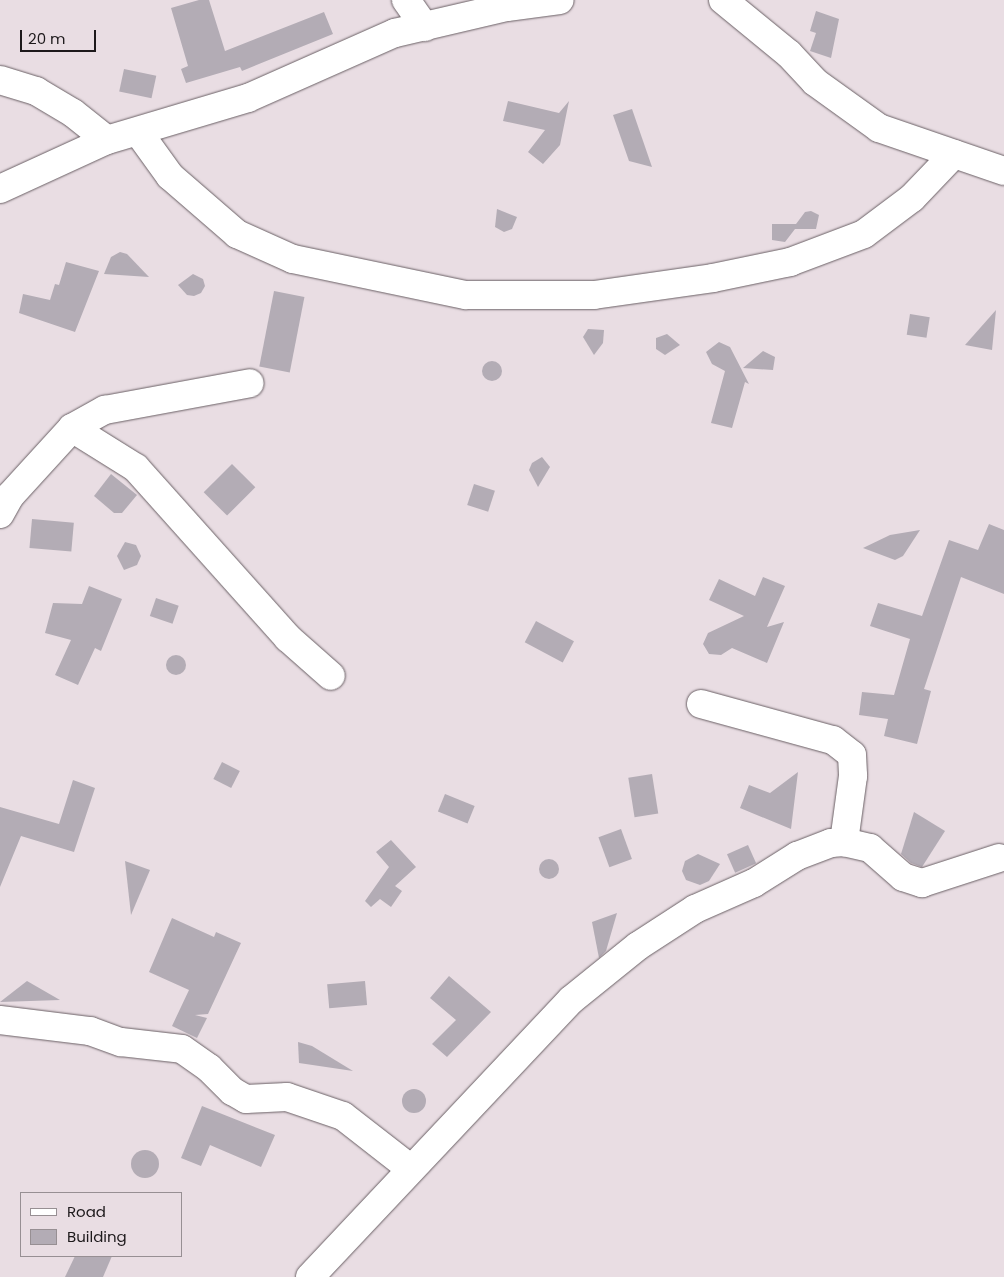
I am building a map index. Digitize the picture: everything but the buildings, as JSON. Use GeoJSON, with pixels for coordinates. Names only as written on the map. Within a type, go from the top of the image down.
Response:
{"type":"FeatureCollection","features":[{"type":"Feature","properties":{"kind":"street"},"geometry":{"type":"LineString","coordinates":[[406,0],[425,27]]}},
{"type":"Feature","properties":{"kind":"street"},"geometry":{"type":"LineString","coordinates":[[0,189],[107,140],[139,133],[248,98],[395,33],[507,7],[560,0]]}},
{"type":"Feature","properties":{"kind":"street"},"geometry":{"type":"LineString","coordinates":[[723,0],[852,110],[879,128],[1004,171]]}},
{"type":"Feature","properties":{"kind":"street"},"geometry":{"type":"LineString","coordinates":[[0,80],[36,91],[73,113],[107,140]]}},
{"type":"Feature","properties":{"kind":"street"},"geometry":{"type":"LineString","coordinates":[[139,133],[170,176],[237,234],[293,259],[466,295],[594,295],[713,278],[790,262],[864,234],[912,198],[954,154]]}},
{"type":"Feature","properties":{"kind":"street"},"geometry":{"type":"LineString","coordinates":[[0,514],[10,496],[72,428],[105,410],[250,383]]}},
{"type":"Feature","properties":{"kind":"street"},"geometry":{"type":"LineString","coordinates":[[72,428],[136,468],[288,638],[331,676]]}},
{"type":"Feature","properties":{"kind":"street"},"geometry":{"type":"LineString","coordinates":[[701,704],[833,740],[852,755],[853,776],[844,842]]}},
{"type":"Feature","properties":{"kind":"street"},"geometry":{"type":"LineString","coordinates":[[310,1277],[411,1169],[465,1116],[572,1000],[638,946],[695,909],[754,883],[797,856],[831,843],[844,842],[870,848],[903,877],[922,882],[999,858]]}},
{"type":"Feature","properties":{"kind":"street"},"geometry":{"type":"LineString","coordinates":[[0,1020],[90,1031],[121,1042],[182,1049],[210,1068],[232,1091],[246,1099],[287,1097],[343,1116],[411,1169]]}}]}
